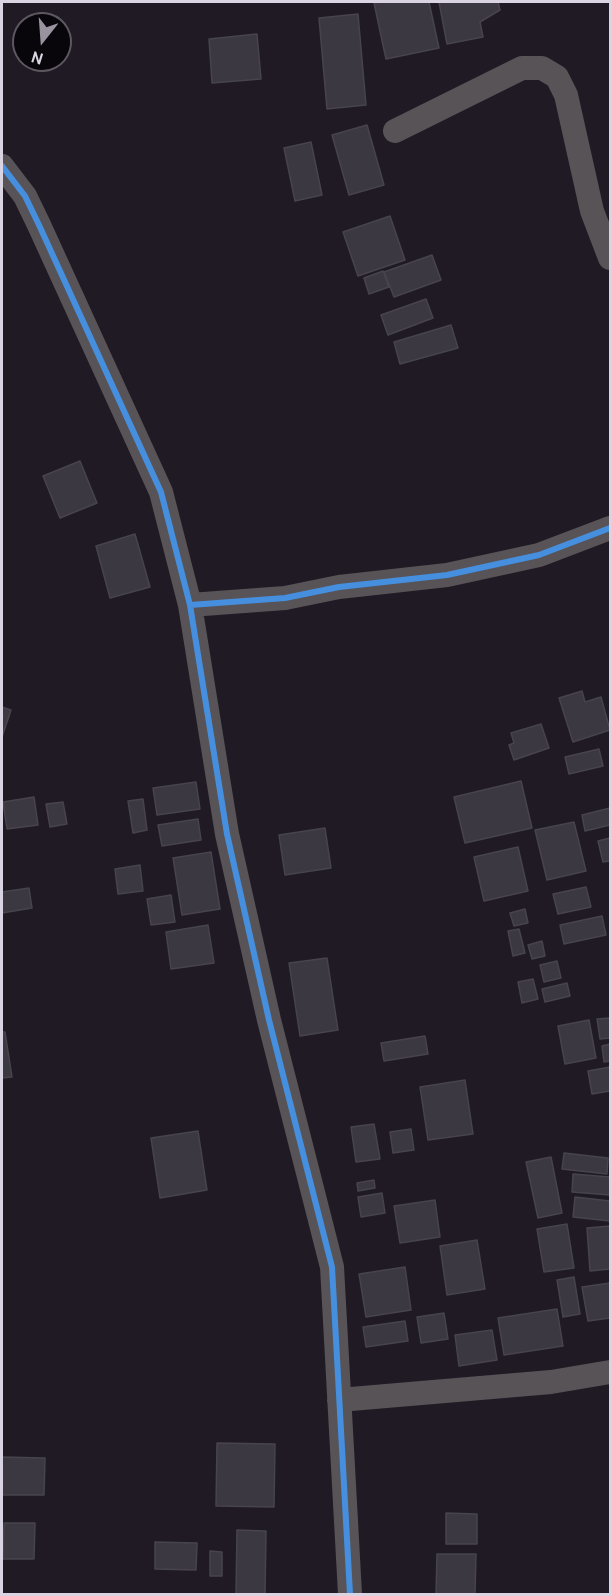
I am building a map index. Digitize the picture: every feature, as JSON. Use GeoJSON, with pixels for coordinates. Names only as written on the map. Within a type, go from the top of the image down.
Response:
{"type":"FeatureCollection","features":[{"type":"Feature","properties":{"kind":"street"},"geometry":{"type":"LineString","coordinates":[[395,131],[522,68],[542,68],[550,72],[558,77],[566,95],[591,211],[610,258]]}},
{"type":"Feature","properties":{"kind":"street"},"geometry":{"type":"LineString","coordinates":[[2,166],[25,196],[161,492],[190,605],[227,834],[268,1020],[332,1267],[350,1594]]}},
{"type":"Feature","properties":{"kind":"street"},"geometry":{"type":"LineString","coordinates":[[190,605],[285,598],[339,587],[447,575],[539,555],[610,528]]}},
{"type":"Feature","properties":{"kind":"street"},"geometry":{"type":"LineString","coordinates":[[339,1400],[551,1382],[610,1372]]}},
{"type":"Feature","properties":{"kind":"building"},"geometry":{"type":"Polygon","coordinates":[[[429,2],[439,48],[386,59],[374,3],[429,2]]]}},
{"type":"Feature","properties":{"kind":"building"},"geometry":{"type":"Polygon","coordinates":[[[439,2],[498,2],[500,10],[480,22],[483,37],[447,44],[439,2]]]}},
{"type":"Feature","properties":{"kind":"building"},"geometry":{"type":"Polygon","coordinates":[[[358,14],[366,105],[327,109],[319,18],[358,14]]]}},
{"type":"Feature","properties":{"kind":"building"},"geometry":{"type":"Polygon","coordinates":[[[257,34],[261,79],[212,83],[209,39],[257,34]]]}},
{"type":"Feature","properties":{"kind":"building"},"geometry":{"type":"Polygon","coordinates":[[[367,125],[384,185],[349,195],[332,135],[367,125]]]}},
{"type":"Feature","properties":{"kind":"building"},"geometry":{"type":"Polygon","coordinates":[[[311,142],[322,195],[295,201],[284,148],[311,142]]]}},
{"type":"Feature","properties":{"kind":"building"},"geometry":{"type":"Polygon","coordinates":[[[390,216],[405,260],[358,276],[343,232],[390,216]]]}},
{"type":"Feature","properties":{"kind":"building"},"geometry":{"type":"Polygon","coordinates":[[[432,255],[441,280],[394,297],[384,272],[432,255]]]}},
{"type":"Feature","properties":{"kind":"building"},"geometry":{"type":"Polygon","coordinates":[[[383,271],[389,287],[369,294],[364,278],[383,271]]]}},
{"type":"Feature","properties":{"kind":"building"},"geometry":{"type":"Polygon","coordinates":[[[426,299],[433,318],[388,335],[381,315],[426,299]]]}},
{"type":"Feature","properties":{"kind":"building"},"geometry":{"type":"Polygon","coordinates":[[[451,325],[458,348],[400,364],[394,342],[451,325]]]}},
{"type":"Feature","properties":{"kind":"building"},"geometry":{"type":"Polygon","coordinates":[[[80,461],[97,503],[60,518],[43,476],[80,461]]]}},
{"type":"Feature","properties":{"kind":"building"},"geometry":{"type":"Polygon","coordinates":[[[135,534],[150,587],[110,598],[96,546],[135,534]]]}},
{"type":"Feature","properties":{"kind":"building"},"geometry":{"type":"Polygon","coordinates":[[[582,691],[585,702],[601,697],[610,730],[573,742],[559,698],[582,691]]]}},
{"type":"Feature","properties":{"kind":"building"},"geometry":{"type":"Polygon","coordinates":[[[2,707],[11,710],[2,737],[2,707]]]}},
{"type":"Feature","properties":{"kind":"building"},"geometry":{"type":"Polygon","coordinates":[[[541,724],[549,748],[514,760],[509,745],[514,743],[511,733],[541,724]]]}},
{"type":"Feature","properties":{"kind":"building"},"geometry":{"type":"Polygon","coordinates":[[[599,749],[603,766],[569,774],[565,757],[599,749]]]}},
{"type":"Feature","properties":{"kind":"building"},"geometry":{"type":"Polygon","coordinates":[[[521,781],[532,828],[465,843],[454,797],[521,781]]]}},
{"type":"Feature","properties":{"kind":"building"},"geometry":{"type":"Polygon","coordinates":[[[196,782],[200,809],[157,815],[153,788],[196,782]]]}},
{"type":"Feature","properties":{"kind":"building"},"geometry":{"type":"Polygon","coordinates":[[[34,797],[38,825],[7,829],[3,802],[34,797]]]}},
{"type":"Feature","properties":{"kind":"building"},"geometry":{"type":"Polygon","coordinates":[[[143,799],[147,830],[133,833],[128,801],[143,799]]]}},
{"type":"Feature","properties":{"kind":"building"},"geometry":{"type":"Polygon","coordinates":[[[63,802],[67,824],[50,827],[46,804],[63,802]]]}},
{"type":"Feature","properties":{"kind":"building"},"geometry":{"type":"Polygon","coordinates":[[[610,808],[610,825],[585,831],[582,815],[610,808]]]}},
{"type":"Feature","properties":{"kind":"building"},"geometry":{"type":"Polygon","coordinates":[[[198,819],[201,840],[162,846],[158,825],[198,819]]]}},
{"type":"Feature","properties":{"kind":"building"},"geometry":{"type":"Polygon","coordinates":[[[574,822],[586,871],[547,880],[535,830],[574,822]]]}},
{"type":"Feature","properties":{"kind":"building"},"geometry":{"type":"Polygon","coordinates":[[[325,828],[331,868],[285,875],[279,835],[325,828]]]}},
{"type":"Feature","properties":{"kind":"building"},"geometry":{"type":"Polygon","coordinates":[[[610,838],[610,861],[603,862],[598,841],[610,838]]]}},
{"type":"Feature","properties":{"kind":"building"},"geometry":{"type":"Polygon","coordinates":[[[518,847],[528,891],[484,901],[474,857],[518,847]]]}},
{"type":"Feature","properties":{"kind":"building"},"geometry":{"type":"Polygon","coordinates":[[[211,852],[220,909],[182,915],[173,858],[211,852]]]}},
{"type":"Feature","properties":{"kind":"building"},"geometry":{"type":"Polygon","coordinates":[[[140,865],[143,891],[118,894],[115,869],[140,865]]]}},
{"type":"Feature","properties":{"kind":"building"},"geometry":{"type":"Polygon","coordinates":[[[586,887],[591,907],[558,914],[553,894],[586,887]]]}},
{"type":"Feature","properties":{"kind":"building"},"geometry":{"type":"Polygon","coordinates":[[[29,888],[32,908],[2,913],[2,892],[29,888]]]}},
{"type":"Feature","properties":{"kind":"building"},"geometry":{"type":"Polygon","coordinates":[[[171,895],[175,922],[151,925],[147,899],[171,895]]]}},
{"type":"Feature","properties":{"kind":"building"},"geometry":{"type":"Polygon","coordinates":[[[525,909],[528,923],[514,926],[510,913],[525,909]]]}},
{"type":"Feature","properties":{"kind":"building"},"geometry":{"type":"Polygon","coordinates":[[[602,916],[606,935],[564,944],[560,925],[602,916]]]}},
{"type":"Feature","properties":{"kind":"building"},"geometry":{"type":"Polygon","coordinates":[[[208,925],[214,963],[171,969],[166,932],[208,925]]]}},
{"type":"Feature","properties":{"kind":"building"},"geometry":{"type":"Polygon","coordinates":[[[519,929],[525,953],[513,956],[508,931],[519,929]]]}},
{"type":"Feature","properties":{"kind":"building"},"geometry":{"type":"Polygon","coordinates":[[[542,941],[545,956],[532,959],[528,945],[542,941]]]}},
{"type":"Feature","properties":{"kind":"building"},"geometry":{"type":"Polygon","coordinates":[[[327,958],[338,1030],[300,1036],[289,963],[327,958]]]}},
{"type":"Feature","properties":{"kind":"building"},"geometry":{"type":"Polygon","coordinates":[[[557,961],[561,978],[544,982],[540,965],[557,961]]]}},
{"type":"Feature","properties":{"kind":"building"},"geometry":{"type":"Polygon","coordinates":[[[533,979],[538,999],[522,1003],[518,982],[533,979]]]}},
{"type":"Feature","properties":{"kind":"building"},"geometry":{"type":"Polygon","coordinates":[[[567,983],[570,996],[545,1002],[542,989],[567,983]]]}},
{"type":"Feature","properties":{"kind":"building"},"geometry":{"type":"Polygon","coordinates":[[[610,1018],[610,1038],[600,1039],[597,1019],[610,1018]]]}},
{"type":"Feature","properties":{"kind":"building"},"geometry":{"type":"Polygon","coordinates":[[[589,1020],[596,1058],[565,1064],[558,1026],[589,1020]]]}},
{"type":"Feature","properties":{"kind":"building"},"geometry":{"type":"Polygon","coordinates":[[[2,1032],[5,1032],[12,1077],[2,1078],[2,1032]]]}},
{"type":"Feature","properties":{"kind":"building"},"geometry":{"type":"Polygon","coordinates":[[[425,1036],[428,1054],[384,1061],[381,1043],[425,1036]]]}},
{"type":"Feature","properties":{"kind":"building"},"geometry":{"type":"Polygon","coordinates":[[[610,1044],[610,1061],[604,1062],[602,1046],[610,1044]]]}},
{"type":"Feature","properties":{"kind":"building"},"geometry":{"type":"Polygon","coordinates":[[[610,1067],[610,1091],[592,1094],[588,1071],[610,1067]]]}},
{"type":"Feature","properties":{"kind":"building"},"geometry":{"type":"Polygon","coordinates":[[[465,1080],[473,1134],[428,1140],[420,1087],[465,1080]]]}},
{"type":"Feature","properties":{"kind":"building"},"geometry":{"type":"Polygon","coordinates":[[[374,1124],[380,1159],[356,1162],[351,1127],[374,1124]]]}},
{"type":"Feature","properties":{"kind":"building"},"geometry":{"type":"Polygon","coordinates":[[[411,1129],[414,1150],[393,1153],[390,1132],[411,1129]]]}},
{"type":"Feature","properties":{"kind":"building"},"geometry":{"type":"Polygon","coordinates":[[[198,1131],[207,1190],[160,1198],[151,1138],[198,1131]]]}},
{"type":"Feature","properties":{"kind":"building"},"geometry":{"type":"Polygon","coordinates":[[[564,1153],[608,1158],[607,1174],[562,1169],[564,1153]]]}},
{"type":"Feature","properties":{"kind":"building"},"geometry":{"type":"Polygon","coordinates":[[[551,1157],[562,1213],[538,1218],[526,1162],[551,1157]]]}},
{"type":"Feature","properties":{"kind":"building"},"geometry":{"type":"Polygon","coordinates":[[[573,1174],[610,1177],[610,1195],[572,1192],[573,1174]]]}},
{"type":"Feature","properties":{"kind":"building"},"geometry":{"type":"Polygon","coordinates":[[[374,1180],[375,1188],[358,1191],[357,1183],[374,1180]]]}},
{"type":"Feature","properties":{"kind":"building"},"geometry":{"type":"Polygon","coordinates":[[[382,1193],[385,1213],[361,1217],[358,1197],[382,1193]]]}},
{"type":"Feature","properties":{"kind":"building"},"geometry":{"type":"Polygon","coordinates":[[[575,1197],[610,1201],[610,1221],[573,1217],[575,1197]]]}},
{"type":"Feature","properties":{"kind":"building"},"geometry":{"type":"Polygon","coordinates":[[[435,1200],[440,1237],[400,1243],[394,1206],[435,1200]]]}},
{"type":"Feature","properties":{"kind":"building"},"geometry":{"type":"Polygon","coordinates":[[[567,1224],[574,1268],[544,1272],[537,1229],[567,1224]]]}},
{"type":"Feature","properties":{"kind":"building"},"geometry":{"type":"Polygon","coordinates":[[[610,1226],[610,1269],[590,1271],[587,1228],[610,1226]]]}},
{"type":"Feature","properties":{"kind":"building"},"geometry":{"type":"Polygon","coordinates":[[[477,1240],[485,1289],[447,1295],[440,1246],[477,1240]]]}},
{"type":"Feature","properties":{"kind":"building"},"geometry":{"type":"Polygon","coordinates":[[[405,1267],[411,1310],[366,1317],[359,1274],[405,1267]]]}},
{"type":"Feature","properties":{"kind":"building"},"geometry":{"type":"Polygon","coordinates":[[[574,1277],[580,1314],[563,1317],[557,1280],[574,1277]]]}},
{"type":"Feature","properties":{"kind":"building"},"geometry":{"type":"Polygon","coordinates":[[[610,1283],[610,1318],[588,1321],[582,1287],[610,1283]]]}},
{"type":"Feature","properties":{"kind":"building"},"geometry":{"type":"Polygon","coordinates":[[[557,1309],[563,1346],[504,1355],[498,1318],[557,1309]]]}},
{"type":"Feature","properties":{"kind":"building"},"geometry":{"type":"Polygon","coordinates":[[[444,1313],[448,1339],[421,1343],[417,1317],[444,1313]]]}},
{"type":"Feature","properties":{"kind":"building"},"geometry":{"type":"Polygon","coordinates":[[[405,1321],[408,1341],[366,1347],[363,1327],[405,1321]]]}},
{"type":"Feature","properties":{"kind":"building"},"geometry":{"type":"Polygon","coordinates":[[[492,1330],[497,1360],[459,1366],[455,1335],[492,1330]]]}},
{"type":"Feature","properties":{"kind":"building"},"geometry":{"type":"Polygon","coordinates":[[[217,1443],[275,1444],[274,1507],[216,1506],[217,1443]]]}},
{"type":"Feature","properties":{"kind":"building"},"geometry":{"type":"Polygon","coordinates":[[[2,1457],[45,1458],[44,1495],[2,1495],[2,1457]]]}},
{"type":"Feature","properties":{"kind":"building"},"geometry":{"type":"Polygon","coordinates":[[[446,1513],[477,1514],[477,1544],[446,1544],[446,1513]]]}},
{"type":"Feature","properties":{"kind":"building"},"geometry":{"type":"Polygon","coordinates":[[[4,1523],[35,1523],[34,1559],[3,1559],[4,1523]]]}},
{"type":"Feature","properties":{"kind":"building"},"geometry":{"type":"Polygon","coordinates":[[[237,1530],[266,1531],[265,1594],[236,1594],[237,1530]]]}},
{"type":"Feature","properties":{"kind":"building"},"geometry":{"type":"Polygon","coordinates":[[[155,1542],[197,1543],[196,1570],[155,1569],[155,1542]]]}},
{"type":"Feature","properties":{"kind":"building"},"geometry":{"type":"Polygon","coordinates":[[[210,1551],[222,1552],[222,1576],[210,1576],[210,1551]]]}},
{"type":"Feature","properties":{"kind":"building"},"geometry":{"type":"Polygon","coordinates":[[[437,1554],[476,1554],[475,1594],[436,1594],[437,1554]]]}},
{"type":"Feature","properties":{"kind":"cycle path"},"geometry":{"type":"LineString","coordinates":[[2,166],[25,196],[161,492],[190,605],[227,834],[269,1020],[332,1267],[350,1594]]}},
{"type":"Feature","properties":{"kind":"cycle path"},"geometry":{"type":"LineString","coordinates":[[190,605],[285,598],[339,587],[447,575],[539,555],[610,528]]}}]}
